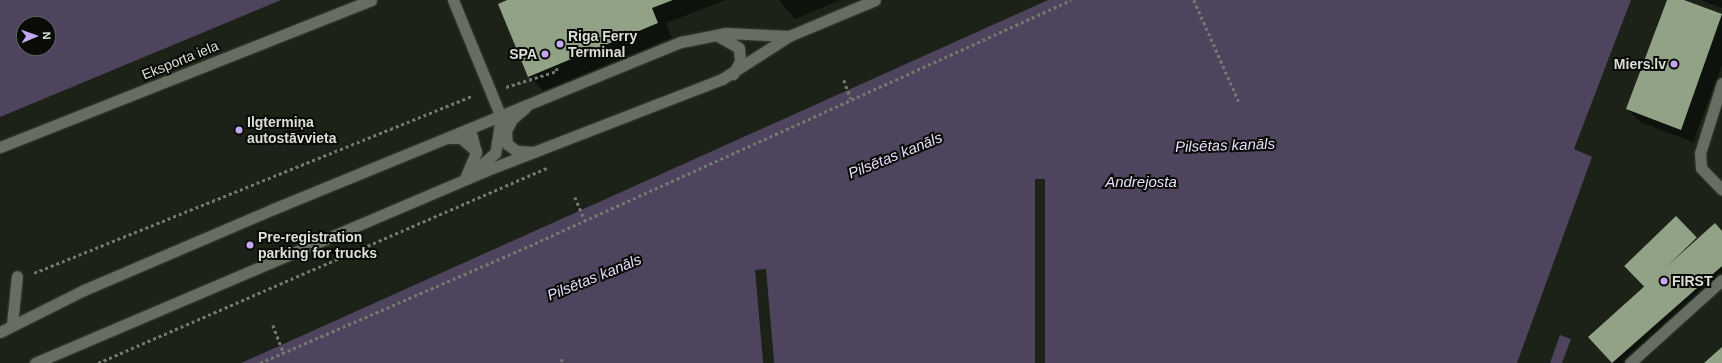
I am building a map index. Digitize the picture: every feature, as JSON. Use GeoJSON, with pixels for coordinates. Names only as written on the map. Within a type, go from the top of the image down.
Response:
{"type":"FeatureCollection","features":[{"type":"Feature","properties":{"kind":"street","name":"Eksporta iela"},"geometry":{"type":"LineString","coordinates":[[0,147],[371,0]]}},
{"type":"Feature","properties":{"kind":"street"},"geometry":{"type":"LineString","coordinates":[[453,0],[501,117],[496,153],[464,180]]}},
{"type":"Feature","properties":{"kind":"street"},"geometry":{"type":"LineString","coordinates":[[34,363],[464,180],[732,74],[789,36],[875,0]]}},
{"type":"Feature","properties":{"kind":"street"},"geometry":{"type":"LineString","coordinates":[[0,332],[12,324],[273,209],[525,108],[681,42],[716,35],[789,36]]}},
{"type":"Feature","properties":{"kind":"street"},"geometry":{"type":"LineString","coordinates":[[716,35],[739,48],[740,61],[732,74]]}},
{"type":"Feature","properties":{"kind":"street"},"geometry":{"type":"LineString","coordinates":[[1722,83],[1700,153],[1701,168],[1722,190]]}},
{"type":"Feature","properties":{"kind":"street"},"geometry":{"type":"LineString","coordinates":[[525,108],[512,119],[506,131],[507,144],[517,151],[534,152]]}},
{"type":"Feature","properties":{"kind":"street"},"geometry":{"type":"LineString","coordinates":[[464,180],[476,152],[470,129]]}},
{"type":"Feature","properties":{"kind":"street"},"geometry":{"type":"LineString","coordinates":[[448,138],[461,138],[476,152]]}},
{"type":"Feature","properties":{"kind":"street"},"geometry":{"type":"LineString","coordinates":[[12,324],[16,280]]}},
{"type":"Feature","properties":{"kind":"street"},"geometry":{"type":"LineString","coordinates":[[1630,363],[1722,280]]}},
{"type":"Feature","properties":{"kind":"path"},"geometry":{"type":"LineString","coordinates":[[260,363],[585,221],[1071,0]]}},
{"type":"Feature","properties":{"kind":"path"},"geometry":{"type":"LineString","coordinates":[[1194,0],[1239,102]]}},
{"type":"Feature","properties":{"kind":"path"},"geometry":{"type":"LineString","coordinates":[[16,280],[385,129],[490,91],[557,71],[555,66]]}},
{"type":"Feature","properties":{"kind":"path"},"geometry":{"type":"LineString","coordinates":[[844,80],[851,99]]}},
{"type":"Feature","properties":{"kind":"path"},"geometry":{"type":"LineString","coordinates":[[98,363],[553,166]]}},
{"type":"Feature","properties":{"kind":"path"},"geometry":{"type":"LineString","coordinates":[[575,197],[585,221]]}},
{"type":"Feature","properties":{"kind":"path"},"geometry":{"type":"LineString","coordinates":[[273,324],[284,352]]}},
{"type":"Feature","properties":{"kind":"water"},"geometry":{"type":"Polygon","coordinates":[[[0,0],[281,0],[0,117],[0,0]]]}},
{"type":"Feature","properties":{"kind":"water","name":"Andrejosta"},"geometry":{"type":"Polygon","coordinates":[[[1048,0],[1631,0],[1574,149],[1592,157],[1517,363],[241,363],[1048,0]]]}},
{"type":"Feature","properties":{"kind":"water"},"geometry":{"type":"Polygon","coordinates":[[[1560,335],[1571,339],[1562,363],[1550,363],[1560,335]]]}},
{"type":"Feature","properties":{"kind":"pier"},"geometry":{"type":"Polygon","coordinates":[[[1035,179],[1045,179],[1045,363],[1035,363],[1035,179]]]}},
{"type":"Feature","properties":{"kind":"pier"},"geometry":{"type":"Polygon","coordinates":[[[766,269],[774,363],[763,363],[755,270],[766,269]]]}},
{"type":"Feature","properties":{"kind":"building","name":"Riga Ferry Terminal"},"geometry":{"type":"Polygon","coordinates":[[[507,0],[673,0],[652,8],[658,23],[528,77],[498,4],[507,0]]]}},
{"type":"Feature","properties":{"kind":"building","name":"Miers.lv"},"geometry":{"type":"Polygon","coordinates":[[[1667,0],[1684,0],[1722,14],[1681,130],[1626,109],[1667,0]]]}},
{"type":"Feature","properties":{"kind":"building"},"geometry":{"type":"Polygon","coordinates":[[[1676,216],[1697,238],[1645,288],[1624,266],[1676,216]]]}},
{"type":"Feature","properties":{"kind":"building"},"geometry":{"type":"Polygon","coordinates":[[[1715,223],[1722,231],[1722,266],[1612,363],[1588,337],[1715,223]]]}},
{"type":"Feature","properties":{"kind":"building"},"geometry":{"type":"Polygon","coordinates":[[[1722,347],[1722,363],[1704,363],[1722,347]]]}},
{"type":"Feature","properties":{"kind":"place","name":"Riga Ferry Terminal"},"geometry":{"type":"Point","coordinates":[560,44]}},
{"type":"Feature","properties":{"kind":"place","name":"SPA"},"geometry":{"type":"Point","coordinates":[545,54]}},
{"type":"Feature","properties":{"kind":"place","name":"Miers.lv"},"geometry":{"type":"Point","coordinates":[1674,64]}},
{"type":"Feature","properties":{"kind":"place","name":"Ilgtermiņa autostāvvieta"},"geometry":{"type":"Point","coordinates":[239,130]}},
{"type":"Feature","properties":{"kind":"place","name":"Pre-registration parking for trucks"},"geometry":{"type":"Point","coordinates":[250,245]}},
{"type":"Feature","properties":{"kind":"place","name":"FIRST"},"geometry":{"type":"Point","coordinates":[1664,281]}},
{"type":"Feature","properties":{"kind":"water label","name":"Pilsētas kanāls"},"geometry":{"type":"Point","coordinates":[1225,145]}},
{"type":"Feature","properties":{"kind":"water label","name":"Pilsētas kanāls"},"geometry":{"type":"Point","coordinates":[895,155]}},
{"type":"Feature","properties":{"kind":"water label","name":"Pilsētas kanāls"},"geometry":{"type":"Point","coordinates":[594,277]}}]}
